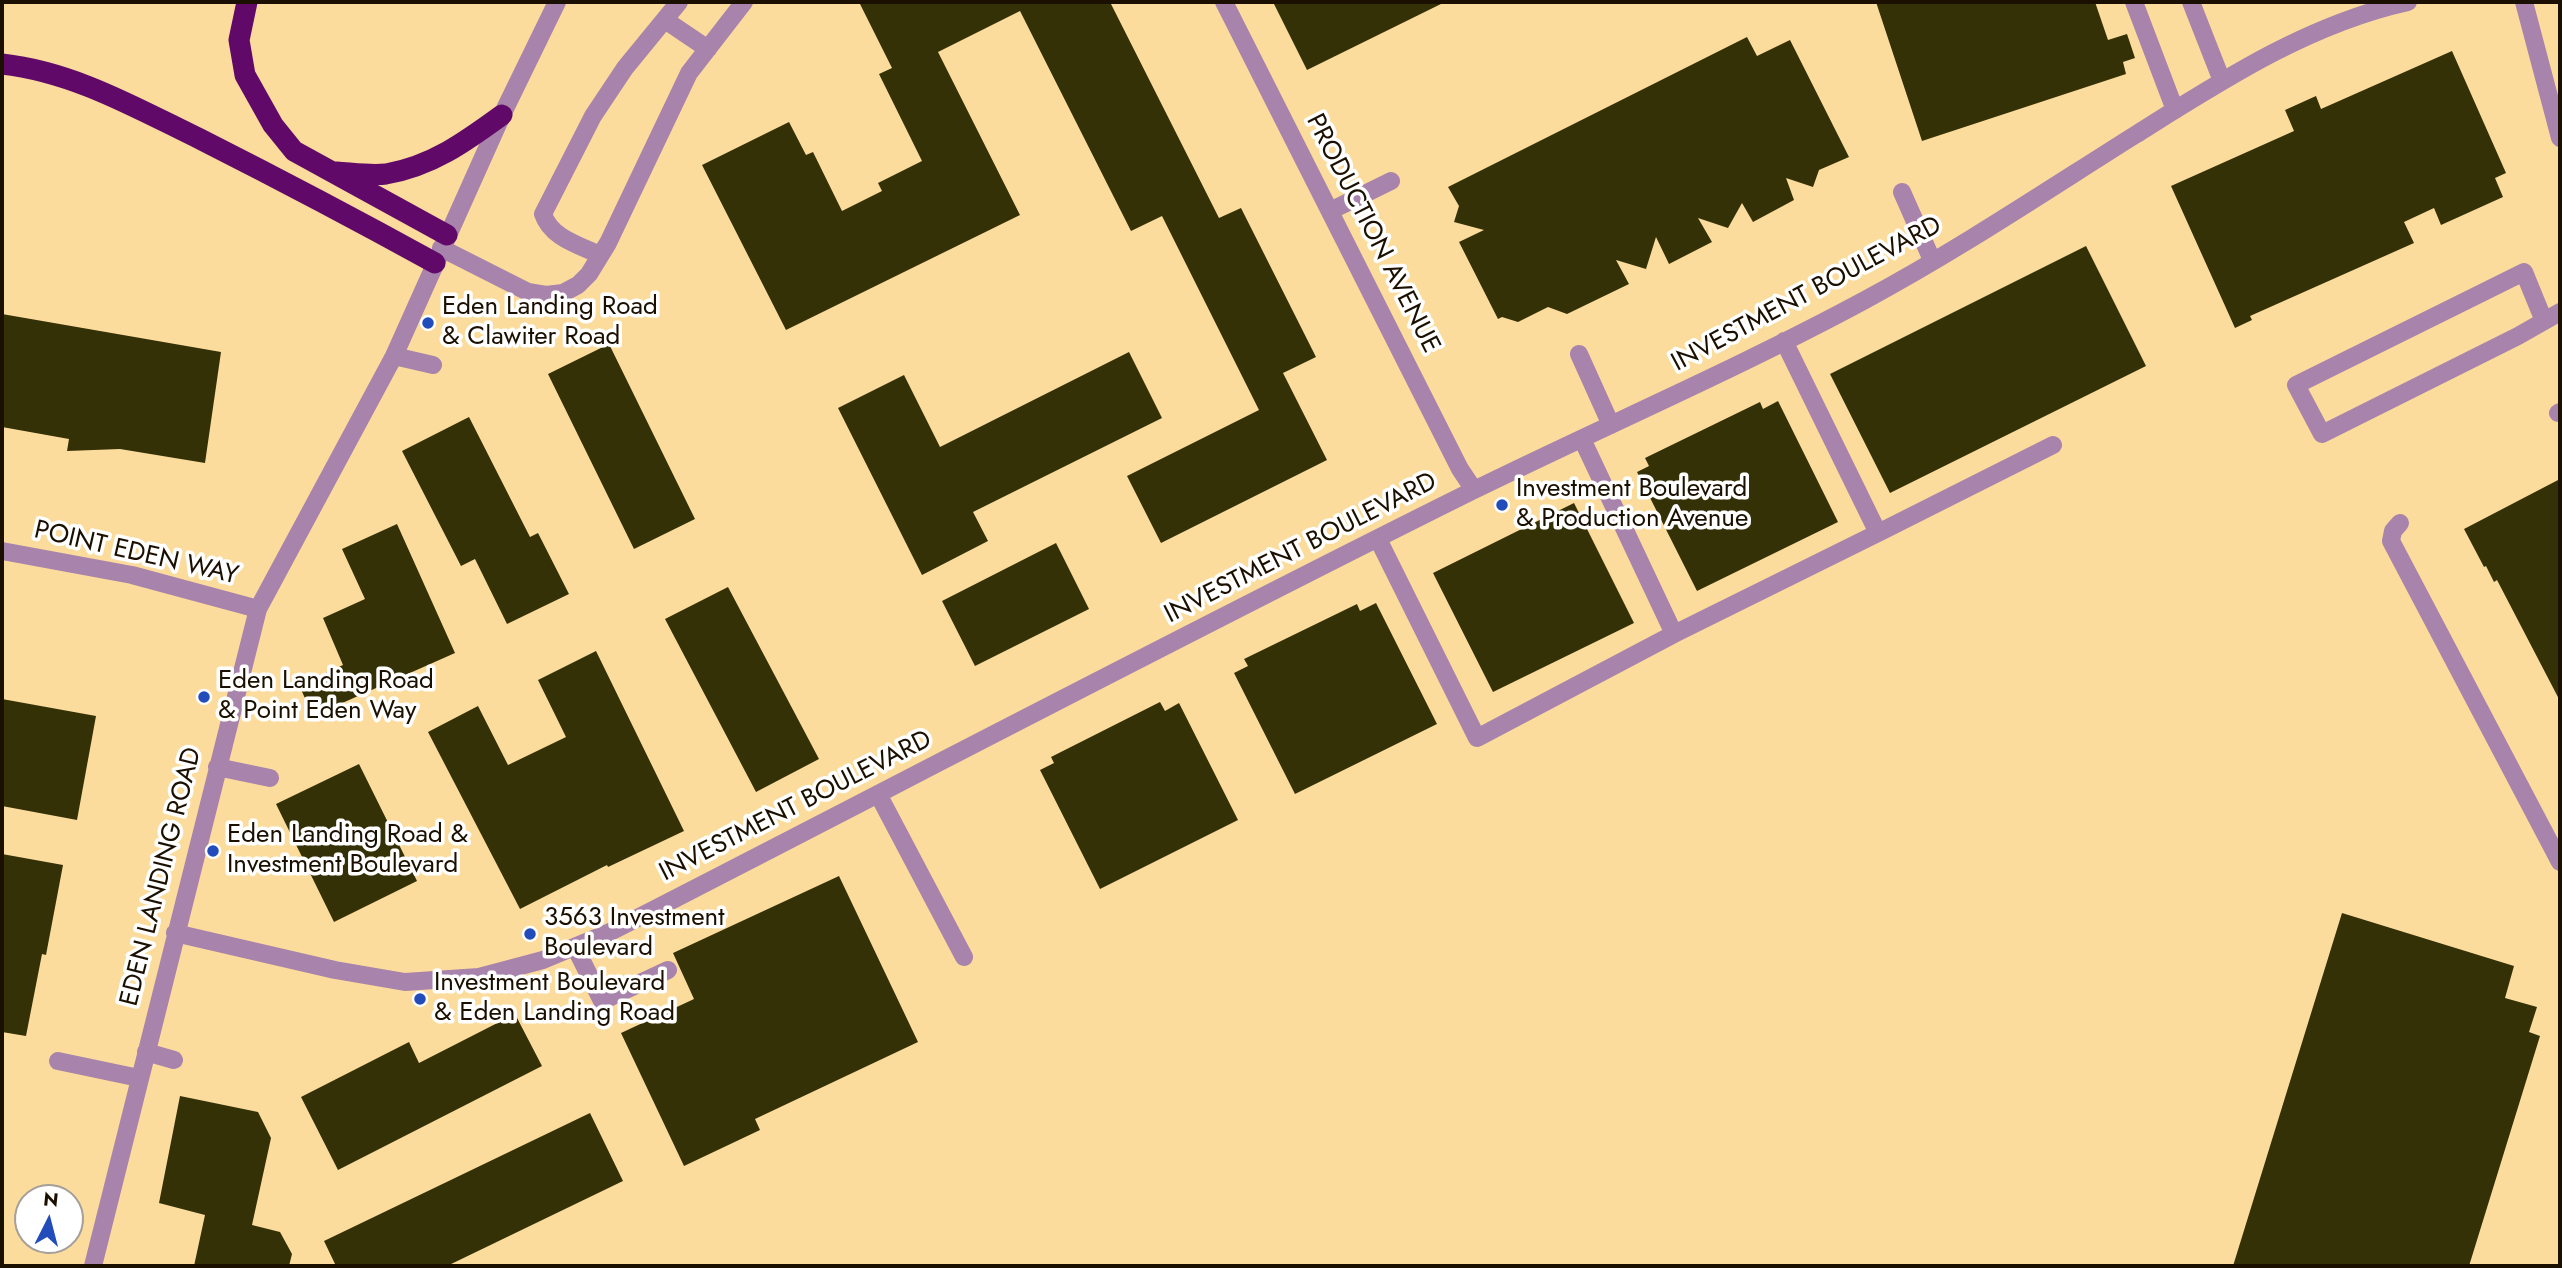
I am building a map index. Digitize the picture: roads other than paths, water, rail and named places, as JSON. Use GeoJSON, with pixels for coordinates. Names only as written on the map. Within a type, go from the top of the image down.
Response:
{"type":"FeatureCollection","features":[{"type":"Feature","properties":{"kind":"highway"},"geometry":{"type":"LineString","coordinates":[[247,2],[239,40],[245,75],[273,125],[294,151],[331,172],[441,249]]}},
{"type":"Feature","properties":{"kind":"highway"},"geometry":{"type":"LineString","coordinates":[[2,64],[51,74],[101,90],[298,187],[441,249]]}},
{"type":"Feature","properties":{"kind":"highway"},"geometry":{"type":"LineString","coordinates":[[331,172],[384,174],[430,162],[457,148],[502,115]]}},
{"type":"Feature","properties":{"kind":"street","name":"EDEN LANDING ROAD"},"geometry":{"type":"LineString","coordinates":[[93,1266],[258,609],[394,356],[502,115],[557,2]]}},
{"type":"Feature","properties":{"kind":"street"},"geometry":{"type":"LineString","coordinates":[[600,255],[561,237],[547,226],[543,214],[593,116],[625,68],[679,2]]}},
{"type":"Feature","properties":{"kind":"street"},"geometry":{"type":"LineString","coordinates":[[441,249],[528,292],[546,295],[563,293],[578,285],[589,274],[600,255],[689,73],[744,2]]}},
{"type":"Feature","properties":{"kind":"street","name":"PRODUCTION AVENUE"},"geometry":{"type":"LineString","coordinates":[[1224,2],[1460,469],[1474,490]]}},
{"type":"Feature","properties":{"kind":"street"},"geometry":{"type":"LineString","coordinates":[[2134,2],[2175,110]]}},
{"type":"Feature","properties":{"kind":"street"},"geometry":{"type":"LineString","coordinates":[[2191,2],[2222,81]]}},
{"type":"Feature","properties":{"kind":"street","name":"INVESTMENT BOULEVARD"},"geometry":{"type":"LineString","coordinates":[[175,933],[335,970],[405,982],[479,977],[543,960],[575,947],[610,932],[1474,490],[1868,298],[2247,65],[2313,34],[2382,8],[2408,2]]}},
{"type":"Feature","properties":{"kind":"street"},"geometry":{"type":"LineString","coordinates":[[2524,2],[2560,138]]}},
{"type":"Feature","properties":{"kind":"street"},"geometry":{"type":"LineString","coordinates":[[665,20],[708,48]]}},
{"type":"Feature","properties":{"kind":"street"},"geometry":{"type":"LineString","coordinates":[[1330,211],[1391,181]]}},
{"type":"Feature","properties":{"kind":"street"},"geometry":{"type":"LineString","coordinates":[[1902,192],[1932,260]]}},
{"type":"Feature","properties":{"kind":"street"},"geometry":{"type":"LineString","coordinates":[[2544,321],[2524,272],[2296,385],[2322,433],[2544,321],[2560,312]]}},
{"type":"Feature","properties":{"kind":"street"},"geometry":{"type":"LineString","coordinates":[[1784,341],[1878,533]]}},
{"type":"Feature","properties":{"kind":"street"},"geometry":{"type":"LineString","coordinates":[[1579,354],[1611,425]]}},
{"type":"Feature","properties":{"kind":"street"},"geometry":{"type":"LineString","coordinates":[[394,356],[433,365]]}},
{"type":"Feature","properties":{"kind":"street"},"geometry":{"type":"LineString","coordinates":[[1583,439],[1674,634]]}},
{"type":"Feature","properties":{"kind":"street"},"geometry":{"type":"LineString","coordinates":[[1378,539],[1477,738],[1674,634],[2053,445]]}},
{"type":"Feature","properties":{"kind":"street"},"geometry":{"type":"LineString","coordinates":[[2400,523],[2393,531],[2391,541],[2560,862]]}},
{"type":"Feature","properties":{"kind":"street","name":"POINT EDEN WAY"},"geometry":{"type":"LineString","coordinates":[[2,551],[132,575],[258,609]]}},
{"type":"Feature","properties":{"kind":"street"},"geometry":{"type":"LineString","coordinates":[[217,767],[270,778]]}},
{"type":"Feature","properties":{"kind":"street"},"geometry":{"type":"LineString","coordinates":[[878,794],[964,957]]}},
{"type":"Feature","properties":{"kind":"street"},"geometry":{"type":"LineString","coordinates":[[575,947],[602,1001],[668,970]]}},
{"type":"Feature","properties":{"kind":"street"},"geometry":{"type":"LineString","coordinates":[[146,1052],[174,1060]]}},
{"type":"Feature","properties":{"kind":"street"},"geometry":{"type":"LineString","coordinates":[[58,1061],[139,1078]]}},
{"type":"Feature","properties":{"kind":"place","name":"Eden Landing Road & Clawiter Road"},"geometry":{"type":"Point","coordinates":[428,323]}},
{"type":"Feature","properties":{"kind":"place","name":"Investment Boulevard & Production Avenue"},"geometry":{"type":"Point","coordinates":[1502,505]}},
{"type":"Feature","properties":{"kind":"place","name":"Eden Landing Road & Point Eden Way"},"geometry":{"type":"Point","coordinates":[204,697]}},
{"type":"Feature","properties":{"kind":"place","name":"Eden Landing Road & Investment Boulevard"},"geometry":{"type":"Point","coordinates":[213,851]}},
{"type":"Feature","properties":{"kind":"place","name":"3563 Investment Boulevard"},"geometry":{"type":"Point","coordinates":[530,934]}},
{"type":"Feature","properties":{"kind":"place","name":"Investment Boulevard & Eden Landing Road"},"geometry":{"type":"Point","coordinates":[420,999]}}]}
